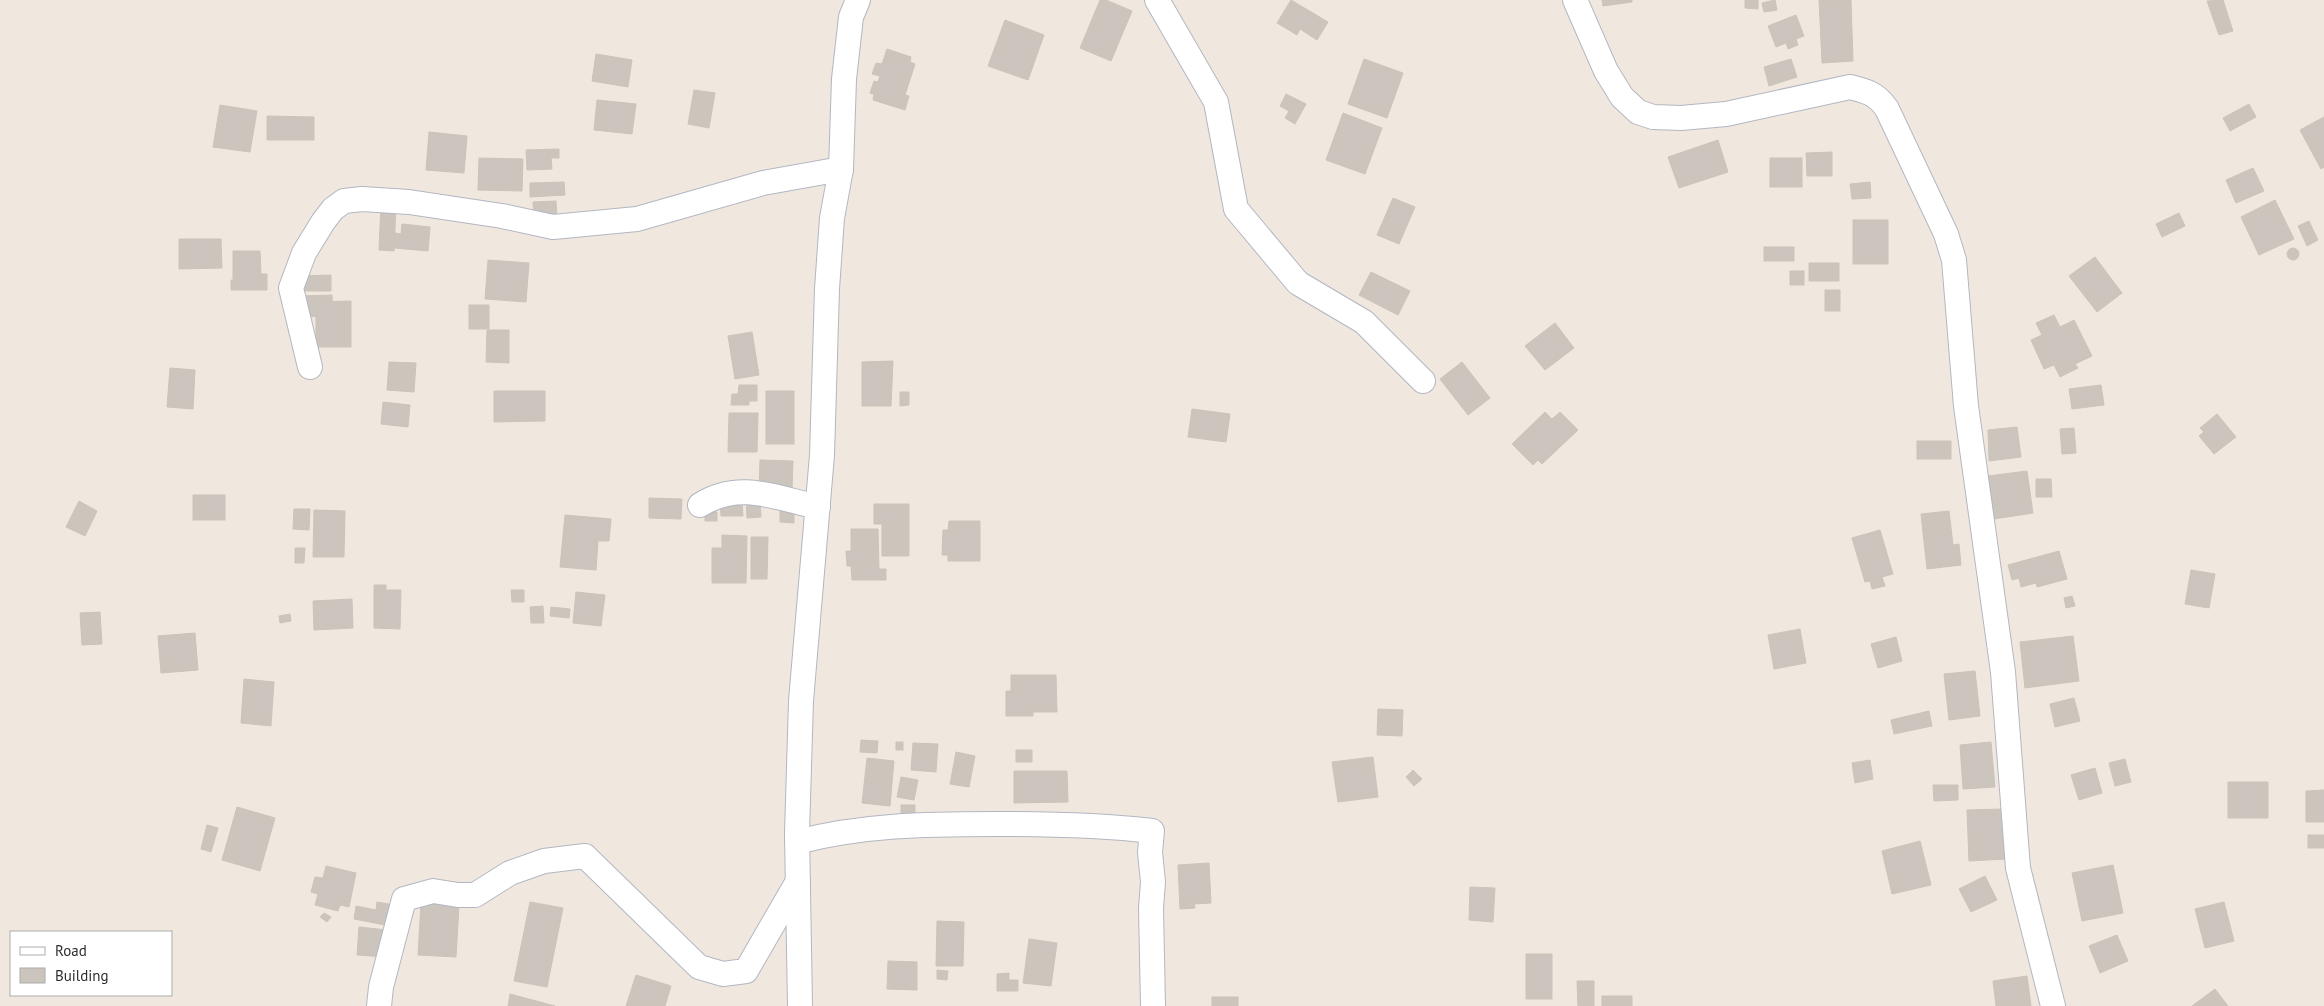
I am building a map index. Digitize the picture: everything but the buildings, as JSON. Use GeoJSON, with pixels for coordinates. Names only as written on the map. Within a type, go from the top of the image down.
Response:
{"type":"FeatureCollection","features":[{"type":"Feature","properties":{"kind":"street"},"geometry":{"type":"LineString","coordinates":[[800,1006],[797,842],[801,701],[822,455],[827,289],[832,218],[841,169],[844,79],[851,17],[858,0]]}},
{"type":"Feature","properties":{"kind":"street"},"geometry":{"type":"LineString","coordinates":[[1157,0],[1216,102],[1236,210],[1298,283],[1364,322],[1423,381]]}},
{"type":"Feature","properties":{"kind":"street"},"geometry":{"type":"LineString","coordinates":[[1575,0],[1606,71],[1622,98],[1638,112],[1652,117],[1681,118],[1726,114],[1850,87],[1868,91],[1879,97],[1887,108],[1946,234],[1954,260],[1966,406],[2003,672],[2018,868],[2053,1006]]}},
{"type":"Feature","properties":{"kind":"street"},"geometry":{"type":"LineString","coordinates":[[310,367],[291,288],[297,268],[318,230],[333,209],[344,201],[362,199],[409,202],[502,216],[553,227],[637,218],[763,183],[841,169]]}},
{"type":"Feature","properties":{"kind":"street"},"geometry":{"type":"LineString","coordinates":[[700,504],[711,498],[734,491],[750,492],[818,507]]}},
{"type":"Feature","properties":{"kind":"street"},"geometry":{"type":"LineString","coordinates":[[797,842],[830,833],[924,824],[1044,824],[1117,827],[1152,831],[1150,852],[1153,882],[1151,908],[1153,1006]]}},
{"type":"Feature","properties":{"kind":"street"},"geometry":{"type":"LineString","coordinates":[[379,1006],[381,987],[404,899],[433,891],[475,895],[510,873],[544,861],[585,856],[699,967],[723,974],[746,971],[798,880]]}}]}
